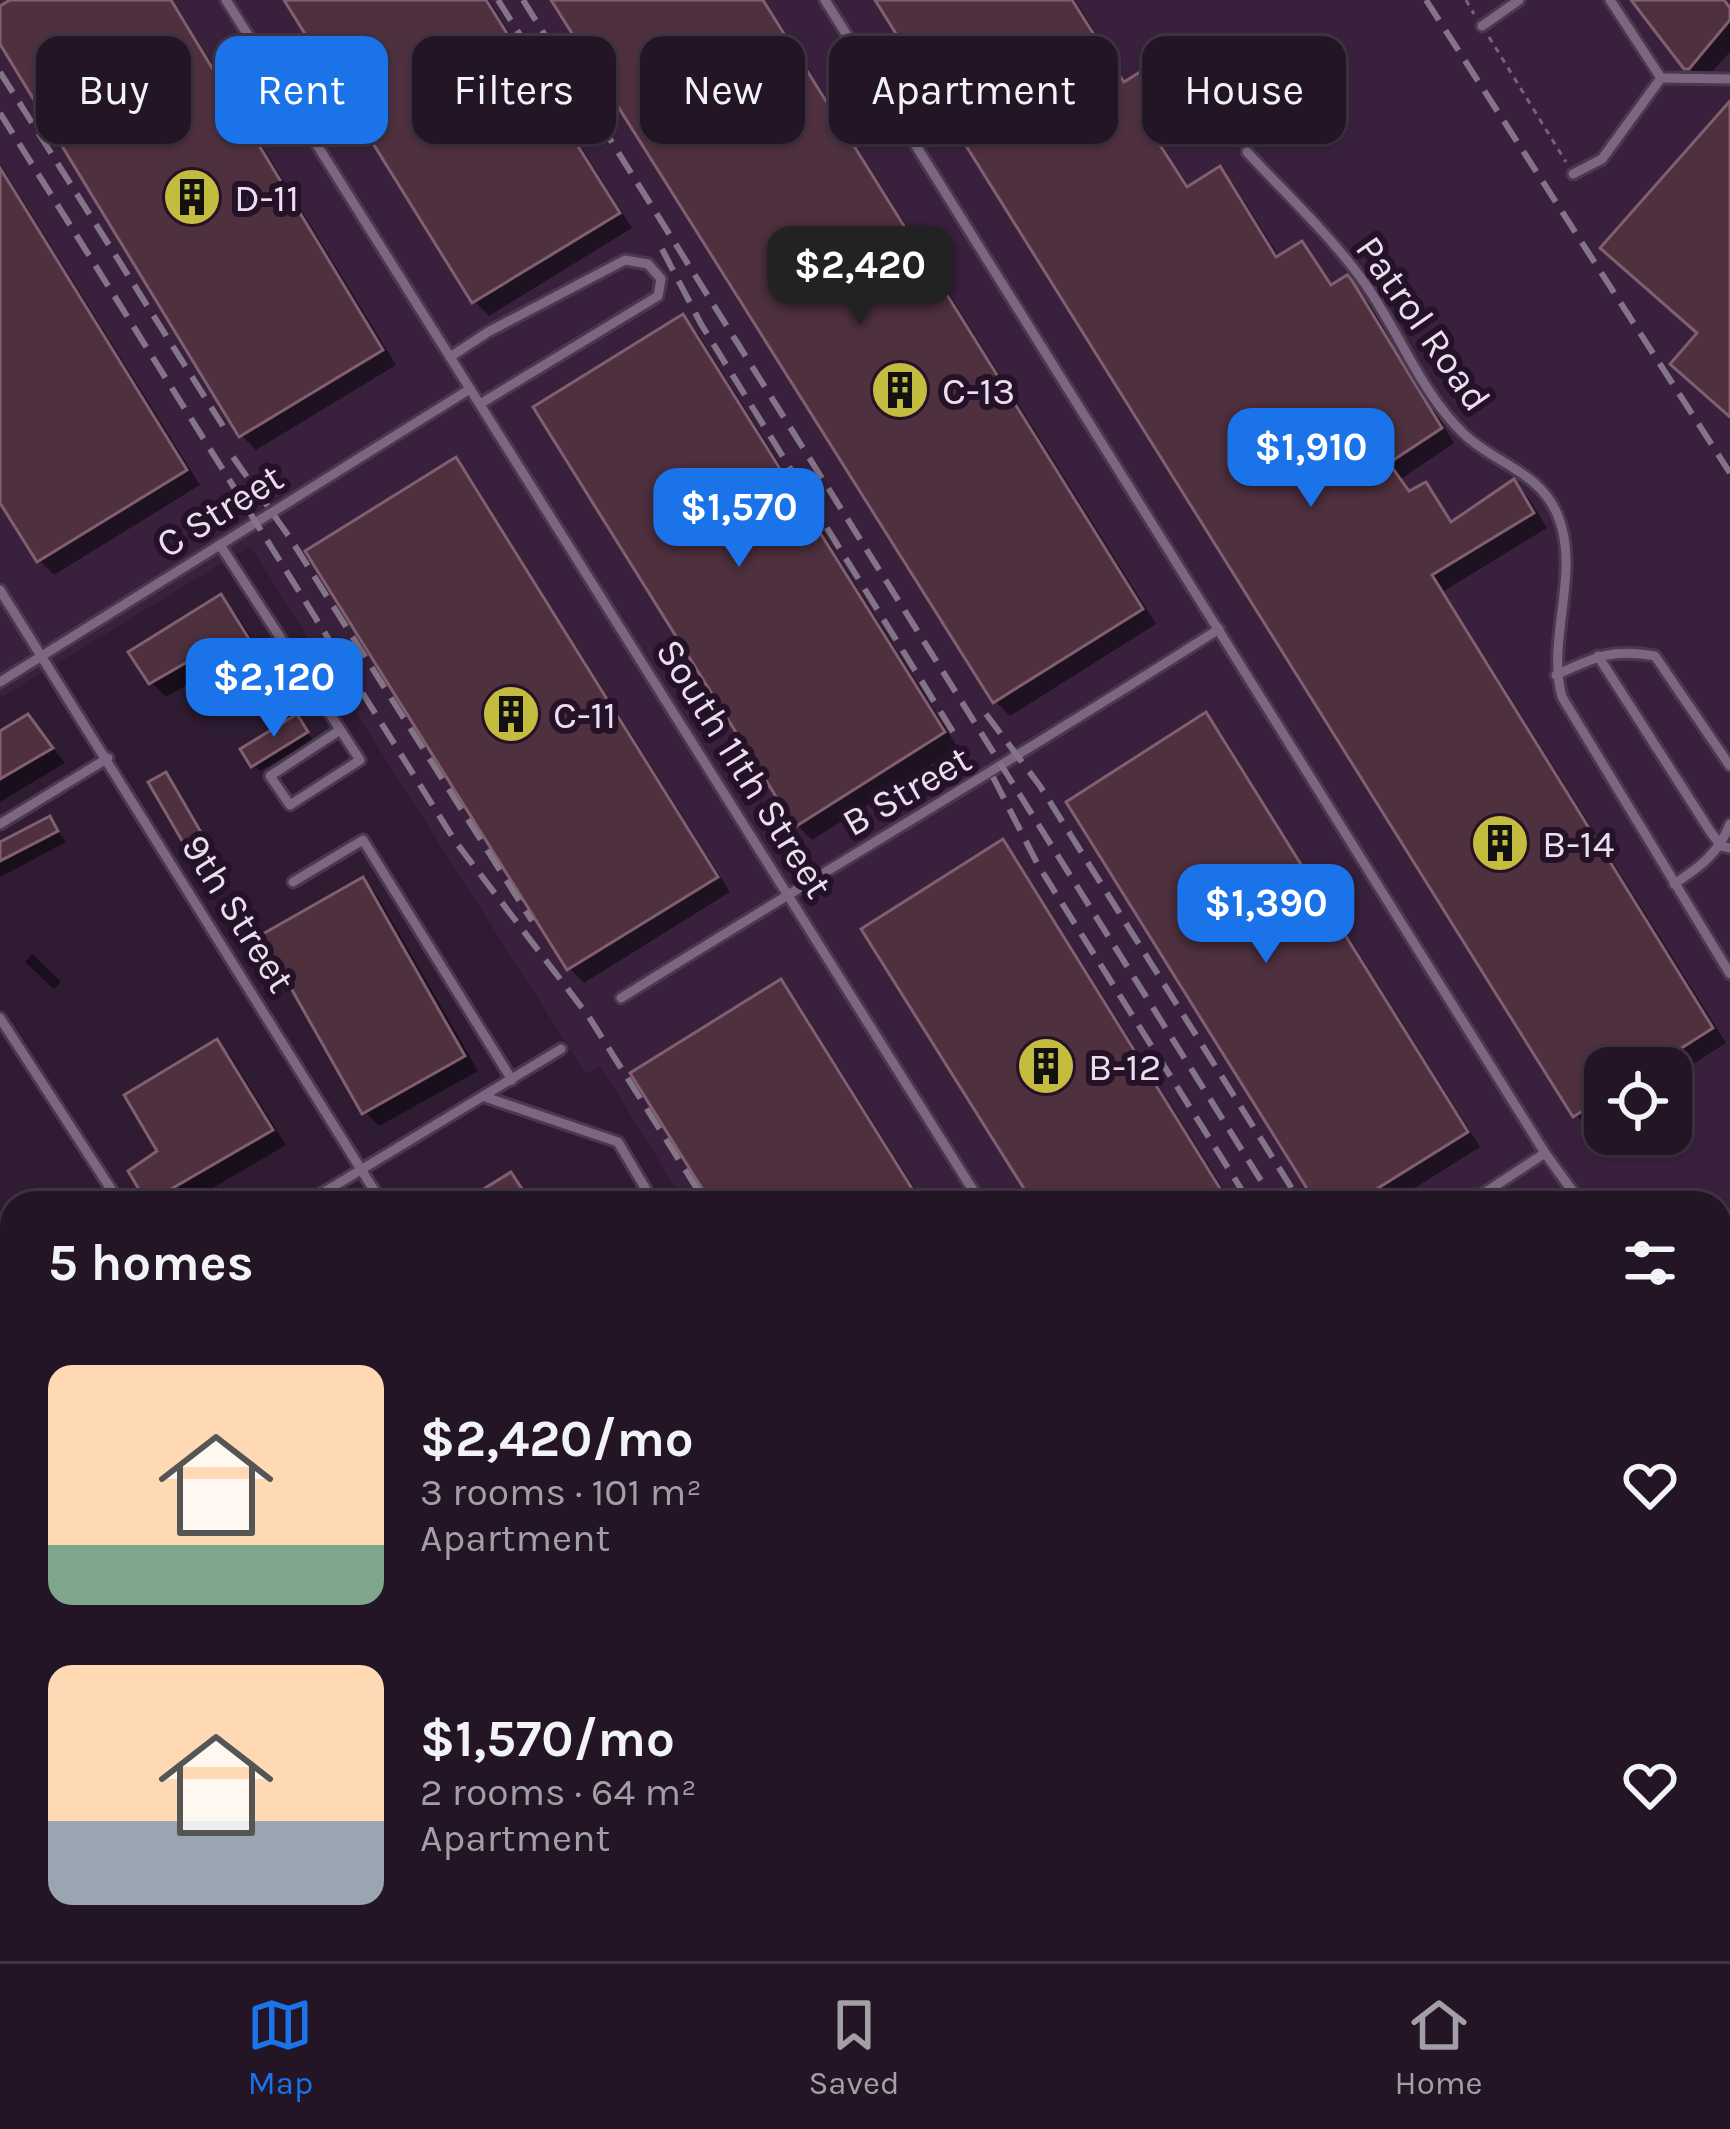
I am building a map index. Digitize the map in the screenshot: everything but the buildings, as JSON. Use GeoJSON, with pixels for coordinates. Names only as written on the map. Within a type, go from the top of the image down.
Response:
{"type":"FeatureCollection","features":[{"type":"Feature","properties":{"kind":"lane","name":"South 11th Street"},"geometry":{"type":"LineString","coordinates":[[226,0],[974,1191]]}},
{"type":"Feature","properties":{"kind":"lane"},"geometry":{"type":"LineString","coordinates":[[825,0],[1572,1191]]}},
{"type":"Feature","properties":{"kind":"lane"},"geometry":{"type":"LineString","coordinates":[[1481,26],[1519,0]]}},
{"type":"Feature","properties":{"kind":"lane"},"geometry":{"type":"LineString","coordinates":[[1610,0],[1661,77]]}},
{"type":"Feature","properties":{"kind":"lane"},"geometry":{"type":"LineString","coordinates":[[1661,77],[1730,79]]}},
{"type":"Feature","properties":{"kind":"lane"},"geometry":{"type":"LineString","coordinates":[[1573,174],[1602,159],[1661,77]]}},
{"type":"Feature","properties":{"kind":"lane","name":"Patrol Road"},"geometry":{"type":"LineString","coordinates":[[1247,152],[1358,274],[1447,415],[1467,438],[1527,474],[1559,518],[1564,583],[1556,675],[1562,698],[1730,974]]}},
{"type":"Feature","properties":{"kind":"lane"},"geometry":{"type":"LineString","coordinates":[[450,357],[625,260],[648,264],[661,279],[658,296],[480,404]]}},
{"type":"Feature","properties":{"kind":"lane","name":"C Street"},"geometry":{"type":"LineString","coordinates":[[0,682],[470,389]]}},
{"type":"Feature","properties":{"kind":"lane"},"geometry":{"type":"LineString","coordinates":[[220,545],[360,760],[290,806],[270,776],[340,730]]}},
{"type":"Feature","properties":{"kind":"lane","name":"9th Street"},"geometry":{"type":"LineString","coordinates":[[0,590],[374,1191]]}},
{"type":"Feature","properties":{"kind":"lane","name":"B Street"},"geometry":{"type":"LineString","coordinates":[[621,998],[1003,767],[1219,629]]}},
{"type":"Feature","properties":{"kind":"lane"},"geometry":{"type":"LineString","coordinates":[[1556,675],[1598,656],[1627,650],[1655,656],[1730,766]]}},
{"type":"Feature","properties":{"kind":"lane"},"geometry":{"type":"LineString","coordinates":[[1598,656],[1725,847]]}},
{"type":"Feature","properties":{"kind":"lane"},"geometry":{"type":"LineString","coordinates":[[0,824],[108,758]]}},
{"type":"Feature","properties":{"kind":"lane"},"geometry":{"type":"LineString","coordinates":[[1674,884],[1725,847],[1730,824]]}},
{"type":"Feature","properties":{"kind":"lane"},"geometry":{"type":"LineString","coordinates":[[293,882],[363,839],[512,1080]]}},
{"type":"Feature","properties":{"kind":"lane"},"geometry":{"type":"LineString","coordinates":[[0,1018],[113,1191]]}},
{"type":"Feature","properties":{"kind":"lane"},"geometry":{"type":"LineString","coordinates":[[326,1191],[561,1048]]}},
{"type":"Feature","properties":{"kind":"lane"},"geometry":{"type":"LineString","coordinates":[[485,1097],[618,1142],[647,1191]]}},
{"type":"Feature","properties":{"kind":"lane"},"geometry":{"type":"LineString","coordinates":[[1487,1191],[1545,1153]]}},
{"type":"Feature","properties":{"kind":"path"},"geometry":{"type":"LineString","coordinates":[[1466,0],[1573,174]]}},
{"type":"Feature","properties":{"kind":"shaded area"},"geometry":{"type":"Polygon","coordinates":[[[0,0],[1730,0],[1730,1191],[678,1191],[600,1065],[586,1074],[250,546],[0,698],[0,0]]]}},
{"type":"Feature","properties":{"kind":"railway"},"geometry":{"type":"LineString","coordinates":[[498,0],[521,36]]}},
{"type":"Feature","properties":{"kind":"railway"},"geometry":{"type":"LineString","coordinates":[[523,0],[1267,1191]]}},
{"type":"Feature","properties":{"kind":"railway"},"geometry":{"type":"LineString","coordinates":[[1426,0],[1730,473]]}},
{"type":"Feature","properties":{"kind":"railway"},"geometry":{"type":"LineString","coordinates":[[0,72],[223,426]]}},
{"type":"Feature","properties":{"kind":"railway"},"geometry":{"type":"LineString","coordinates":[[0,113],[455,841],[589,1017],[698,1191]]}},
{"type":"Feature","properties":{"kind":"railway"},"geometry":{"type":"LineString","coordinates":[[662,249],[701,324],[953,732]]}},
{"type":"Feature","properties":{"kind":"railway"},"geometry":{"type":"LineString","coordinates":[[233,457],[290,538],[532,921]]}},
{"type":"Feature","properties":{"kind":"railway"},"geometry":{"type":"LineString","coordinates":[[986,714],[1040,786],[1293,1191]]}},
{"type":"Feature","properties":{"kind":"railway"},"geometry":{"type":"LineString","coordinates":[[993,777],[1038,865],[1242,1191]]}},
{"type":"Feature","properties":{"kind":"place","name":"D-11"},"geometry":{"type":"Point","coordinates":[192,197]}},
{"type":"Feature","properties":{"kind":"place","name":"C-13"},"geometry":{"type":"Point","coordinates":[900,390]}},
{"type":"Feature","properties":{"kind":"place","name":"C-11"},"geometry":{"type":"Point","coordinates":[511,714]}},
{"type":"Feature","properties":{"kind":"place","name":"B-14"},"geometry":{"type":"Point","coordinates":[1500,843]}},
{"type":"Feature","properties":{"kind":"place","name":"B-12"},"geometry":{"type":"Point","coordinates":[1046,1066]}}]}
